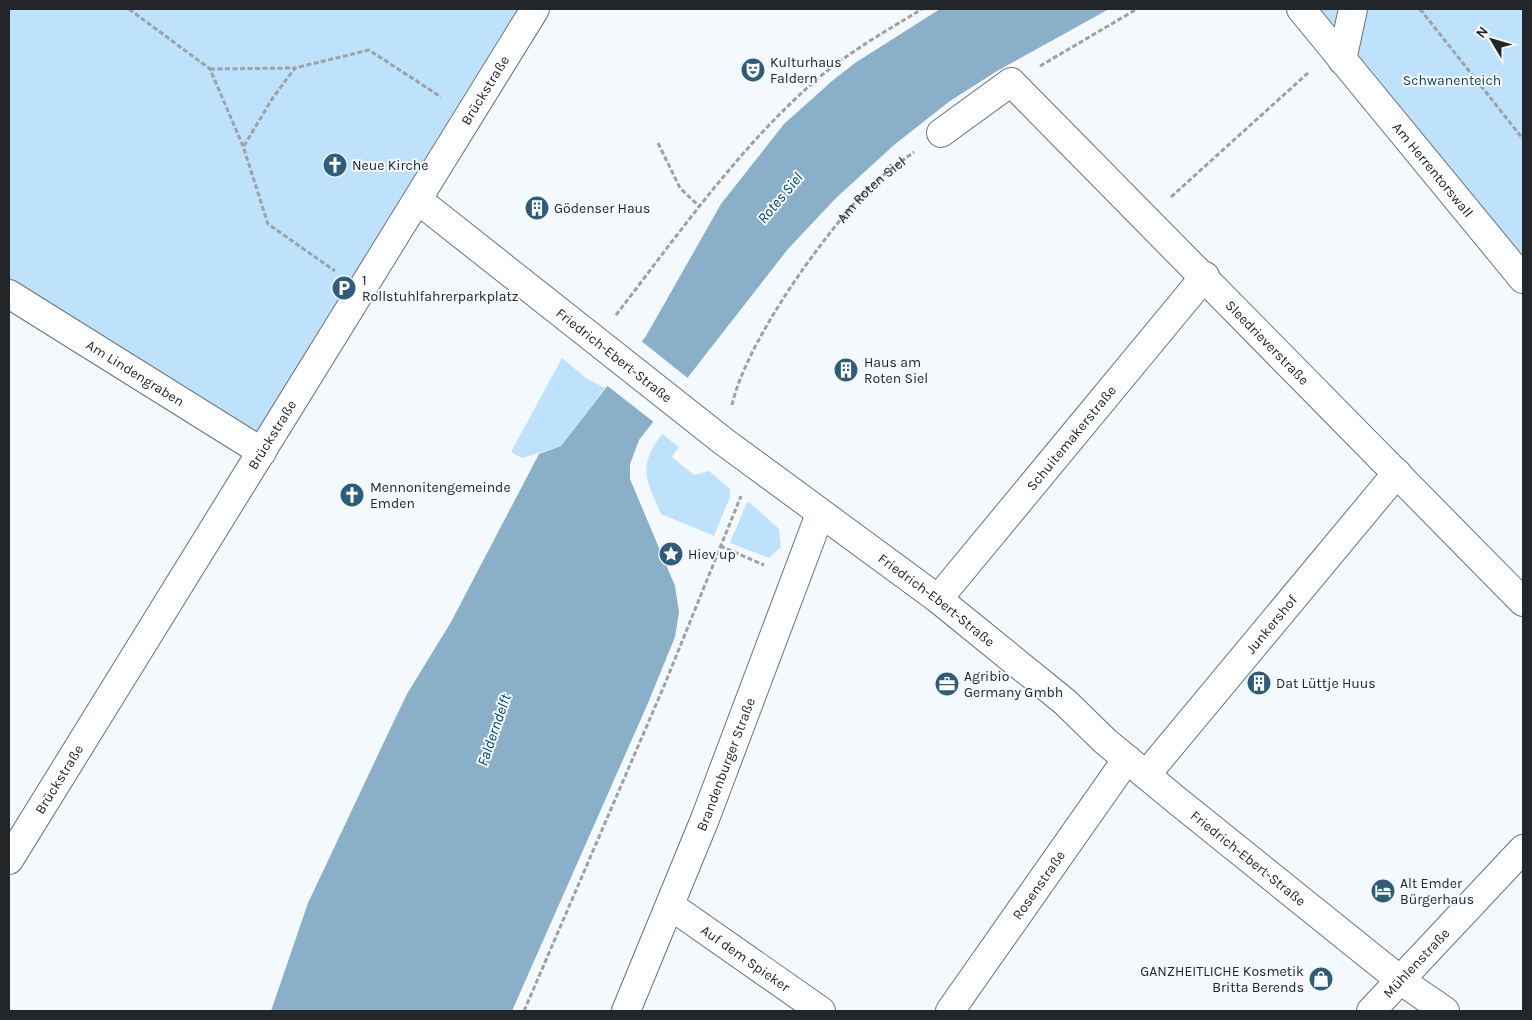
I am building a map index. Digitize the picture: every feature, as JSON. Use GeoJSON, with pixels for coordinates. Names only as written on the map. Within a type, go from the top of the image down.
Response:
{"type":"FeatureCollection","features":[{"type":"Feature","properties":{"kind":"street","name":"Brückstraße"},"geometry":{"type":"LineString","coordinates":[[9,860],[418,200],[534,9]]}},
{"type":"Feature","properties":{"kind":"street","name":"Am Herrentorswall"},"geometry":{"type":"LineString","coordinates":[[1301,9],[1523,279]]}},
{"type":"Feature","properties":{"kind":"street"},"geometry":{"type":"LineString","coordinates":[[1338,55],[1353,9]]}},
{"type":"Feature","properties":{"kind":"street"},"geometry":{"type":"LineString","coordinates":[[941,133],[1012,82]]}},
{"type":"Feature","properties":{"kind":"street","name":"Sleedrieverstraße"},"geometry":{"type":"LineString","coordinates":[[1012,82],[1146,219],[1205,276],[1523,602]]}},
{"type":"Feature","properties":{"kind":"street","name":"Friedrich-Ebert-Straße"},"geometry":{"type":"LineString","coordinates":[[418,200],[711,432],[938,599],[1065,702],[1105,741],[1400,980],[1445,1011]]}},
{"type":"Feature","properties":{"kind":"street","name":"Schuitemakerstraße"},"geometry":{"type":"LineString","coordinates":[[938,599],[1205,276]]}},
{"type":"Feature","properties":{"kind":"street","name":"Am Lindengraben"},"geometry":{"type":"LineString","coordinates":[[9,294],[262,452]]}},
{"type":"Feature","properties":{"kind":"street","name":"Junkershof"},"geometry":{"type":"LineString","coordinates":[[1137,767],[1397,473]]}},
{"type":"Feature","properties":{"kind":"street","name":"Brandenburger Straße"},"geometry":{"type":"LineString","coordinates":[[626,1011],[671,906],[797,579],[820,514]]}},
{"type":"Feature","properties":{"kind":"street","name":"Rosenstraße"},"geometry":{"type":"LineString","coordinates":[[950,1011],[1137,767]]}},
{"type":"Feature","properties":{"kind":"street","name":"Mühlenstraße"},"geometry":{"type":"LineString","coordinates":[[1371,1011],[1523,849]]}},
{"type":"Feature","properties":{"kind":"street","name":"Auf dem Spieker"},"geometry":{"type":"LineString","coordinates":[[671,906],[822,1011]]}},
{"type":"Feature","properties":{"kind":"path"},"geometry":{"type":"LineString","coordinates":[[128,9],[210,68],[244,146],[268,224],[362,289]]}},
{"type":"Feature","properties":{"kind":"path"},"geometry":{"type":"LineString","coordinates":[[596,341],[700,207],[765,130],[816,80],[922,9]]}},
{"type":"Feature","properties":{"kind":"path"},"geometry":{"type":"LineString","coordinates":[[1012,82],[1137,9]]}},
{"type":"Feature","properties":{"kind":"path"},"geometry":{"type":"LineString","coordinates":[[1420,9],[1523,139]]}},
{"type":"Feature","properties":{"kind":"path"},"geometry":{"type":"LineString","coordinates":[[210,68],[294,68],[369,50],[469,116]]}},
{"type":"Feature","properties":{"kind":"path"},"geometry":{"type":"LineString","coordinates":[[1146,219],[1338,55]]}},
{"type":"Feature","properties":{"kind":"path"},"geometry":{"type":"LineString","coordinates":[[244,146],[272,99],[294,68]]}},
{"type":"Feature","properties":{"kind":"path","name":"Am Roten Siel"},"geometry":{"type":"LineString","coordinates":[[711,432],[732,405],[735,390],[760,340],[807,264],[862,195],[901,162],[941,133]]}},
{"type":"Feature","properties":{"kind":"path"},"geometry":{"type":"LineString","coordinates":[[658,143],[680,188],[700,207]]}},
{"type":"Feature","properties":{"kind":"path"},"geometry":{"type":"LineString","coordinates":[[524,1011],[664,686],[738,501]]}},
{"type":"Feature","properties":{"kind":"path"},"geometry":{"type":"LineString","coordinates":[[720,546],[797,579]]}},
{"type":"Feature","properties":{"kind":"green space"},"geometry":{"type":"Polygon","coordinates":[[[9,9],[535,9],[262,452],[9,294],[9,9]]]}},
{"type":"Feature","properties":{"kind":"green space","name":"Schwanenteich"},"geometry":{"type":"Polygon","coordinates":[[[1301,9],[1523,9],[1523,279],[1301,9]]]}},
{"type":"Feature","properties":{"kind":"green space"},"geometry":{"type":"Polygon","coordinates":[[[562,358],[586,378],[605,388],[561,446],[522,458],[511,452],[562,358]]]}},
{"type":"Feature","properties":{"kind":"green space"},"geometry":{"type":"Polygon","coordinates":[[[662,434],[679,447],[672,456],[674,459],[694,475],[709,471],[730,489],[730,497],[714,536],[661,514],[646,473],[649,456],[662,434]]]}},
{"type":"Feature","properties":{"kind":"green space"},"geometry":{"type":"Polygon","coordinates":[[[749,502],[779,529],[781,547],[769,558],[730,543],[746,504],[749,502]]]}},
{"type":"Feature","properties":{"kind":"water"},"geometry":{"type":"Polygon","coordinates":[[[940,9],[1109,9],[997,71],[950,101],[894,145],[836,198],[788,249],[639,440],[630,464],[630,479],[675,586],[679,612],[675,637],[648,703],[512,1011],[271,1011],[308,903],[393,723],[407,694],[451,622],[539,454],[561,446],[646,336],[721,204],[784,124],[855,63],[940,9]]]}},
{"type":"Feature","properties":{"kind":"pier"},"geometry":{"type":"Polygon","coordinates":[[[640,340],[689,379],[655,423],[605,384],[640,340]]]}},
{"type":"Feature","properties":{"kind":"place","name":"Kulturhaus Faldern"},"geometry":{"type":"Point","coordinates":[753,70]}},
{"type":"Feature","properties":{"kind":"place","name":"Neue Kirche"},"geometry":{"type":"Point","coordinates":[335,165]}},
{"type":"Feature","properties":{"kind":"place","name":"Gödenser Haus"},"geometry":{"type":"Point","coordinates":[537,208]}},
{"type":"Feature","properties":{"kind":"place","name":"1 Rollstuhlfahrerparkplatz"},"geometry":{"type":"Point","coordinates":[344,288]}},
{"type":"Feature","properties":{"kind":"place","name":"Haus am Roten Siel"},"geometry":{"type":"Point","coordinates":[846,370]}},
{"type":"Feature","properties":{"kind":"place","name":"Mennonitengemeinde Emden"},"geometry":{"type":"Point","coordinates":[352,495]}},
{"type":"Feature","properties":{"kind":"place","name":"Hiev up"},"geometry":{"type":"Point","coordinates":[671,554]}},
{"type":"Feature","properties":{"kind":"place","name":"Dat Lüttje Huus"},"geometry":{"type":"Point","coordinates":[1259,683]}},
{"type":"Feature","properties":{"kind":"place","name":"Agribio Germany Gmbh"},"geometry":{"type":"Point","coordinates":[947,684]}},
{"type":"Feature","properties":{"kind":"place","name":"Alt Emder Bürgerhaus"},"geometry":{"type":"Point","coordinates":[1383,891]}},
{"type":"Feature","properties":{"kind":"place","name":"GANZHEITLICHE Kosmetik Britta Berends"},"geometry":{"type":"Point","coordinates":[1321,979]}},
{"type":"Feature","properties":{"kind":"water label","name":"Rotes Siel"},"geometry":{"type":"Point","coordinates":[780,198]}},
{"type":"Feature","properties":{"kind":"water label","name":"Falderndelft"},"geometry":{"type":"Point","coordinates":[494,730]}}]}
